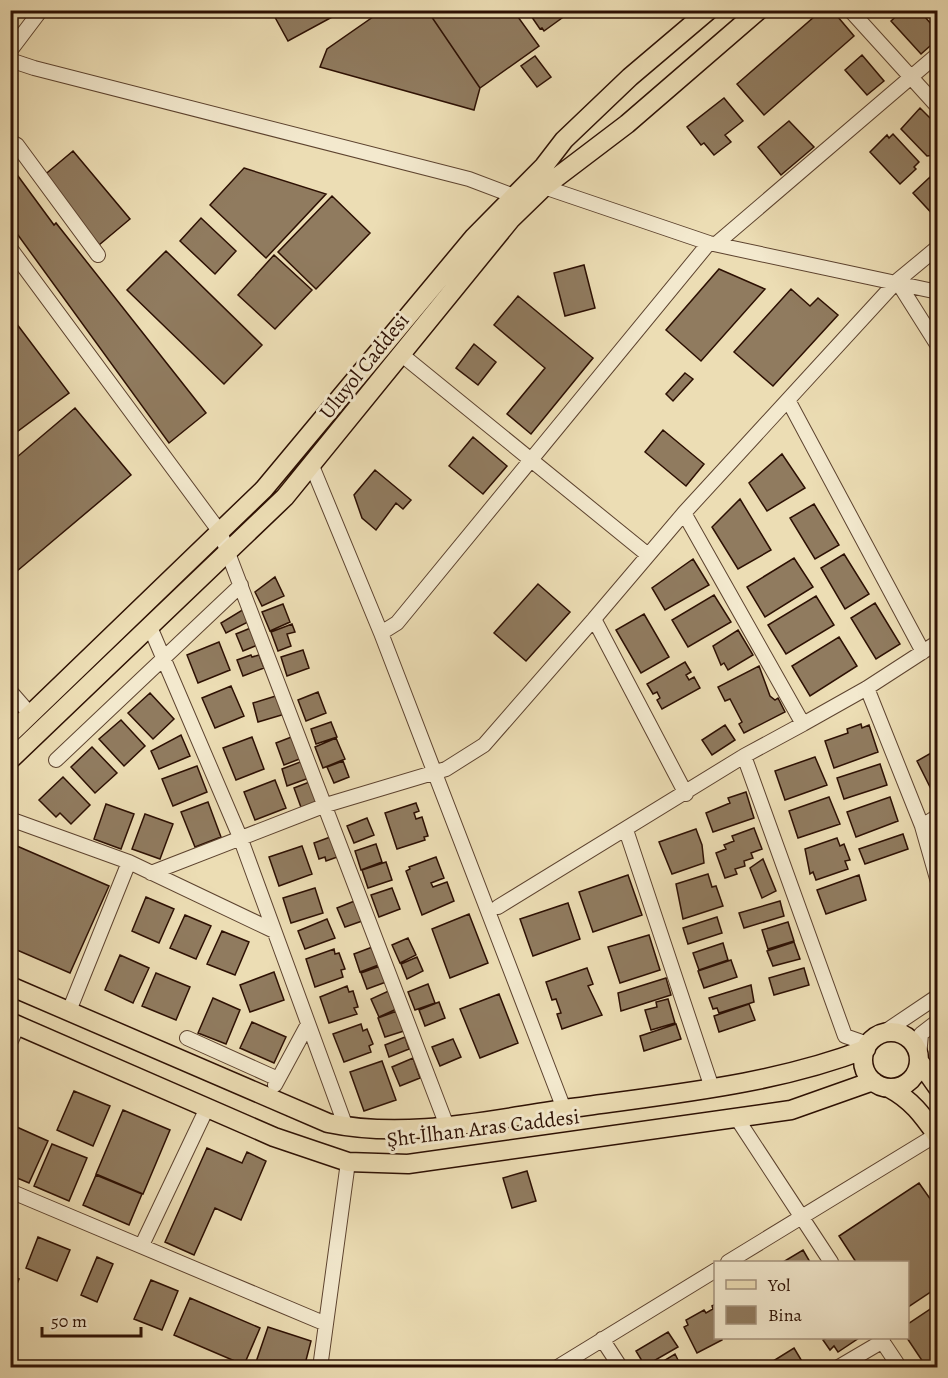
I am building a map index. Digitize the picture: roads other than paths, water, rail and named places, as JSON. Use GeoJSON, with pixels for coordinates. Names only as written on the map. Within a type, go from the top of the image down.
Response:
{"type":"FeatureCollection","features":[{"type":"Feature","properties":{"kind":"main road","name":"Uluyol Caddesi"},"geometry":{"type":"LineString","coordinates":[[10,734],[264,489],[474,237],[544,166],[564,140],[630,77],[709,10]]}},
{"type":"Feature","properties":{"kind":"main road","name":"Uluyol Caddesi"},"geometry":{"type":"LineString","coordinates":[[10,760],[229,552],[312,466],[511,219],[544,188],[627,124],[759,10]]}},
{"type":"Feature","properties":{"kind":"main road","name":"Şht İlhan Aras Caddesi"},"geometry":{"type":"LineString","coordinates":[[10,986],[328,1123],[380,1131],[447,1126],[712,1088],[778,1076],[830,1063],[871,1043]]}},
{"type":"Feature","properties":{"kind":"main road","name":"Şht İlhan Aras Caddesi"},"geometry":{"type":"LineString","coordinates":[[14,1024],[274,1137],[348,1162],[408,1164],[791,1110],[881,1084]]}},
{"type":"Feature","properties":{"kind":"main road"},"geometry":{"type":"LineString","coordinates":[[937,1136],[918,1109],[906,1097],[881,1084],[864,1063],[871,1043],[895,1032],[909,1038],[919,1059],[938,1088]]}},
{"type":"Feature","properties":{"kind":"main road"},"geometry":{"type":"LineString","coordinates":[[881,1084],[897,1087],[911,1079],[919,1059]]}},
{"type":"Feature","properties":{"kind":"street"},"geometry":{"type":"LineString","coordinates":[[10,51],[41,10]]}},
{"type":"Feature","properties":{"kind":"street"},"geometry":{"type":"LineString","coordinates":[[850,10],[938,107]]}},
{"type":"Feature","properties":{"kind":"street"},"geometry":{"type":"LineString","coordinates":[[381,633],[397,623],[530,459],[712,244],[938,54]]}},
{"type":"Feature","properties":{"kind":"street"},"geometry":{"type":"LineString","coordinates":[[10,60],[469,179],[514,196],[544,188],[712,244],[897,281],[938,292]]}},
{"type":"Feature","properties":{"kind":"street"},"geometry":{"type":"LineString","coordinates":[[10,141],[17,145],[98,255]]}},
{"type":"Feature","properties":{"kind":"street"},"geometry":{"type":"LineString","coordinates":[[151,873],[326,805],[446,769],[484,745],[684,513],[897,281],[938,247]]}},
{"type":"Feature","properties":{"kind":"street"},"geometry":{"type":"LineString","coordinates":[[10,248],[220,532],[447,1126]]}},
{"type":"Feature","properties":{"kind":"street"},"geometry":{"type":"LineString","coordinates":[[897,281],[938,346]]}},
{"type":"Feature","properties":{"kind":"street"},"geometry":{"type":"LineString","coordinates":[[402,355],[648,555]]}},
{"type":"Feature","properties":{"kind":"street"},"geometry":{"type":"LineString","coordinates":[[788,400],[923,652]]}},
{"type":"Feature","properties":{"kind":"street"},"geometry":{"type":"LineString","coordinates":[[312,466],[381,633],[564,1109]]}},
{"type":"Feature","properties":{"kind":"street"},"geometry":{"type":"LineString","coordinates":[[684,513],[803,724]]}},
{"type":"Feature","properties":{"kind":"street"},"geometry":{"type":"LineString","coordinates":[[56,760],[241,585]]}},
{"type":"Feature","properties":{"kind":"street"},"geometry":{"type":"LineString","coordinates":[[594,619],[686,794]]}},
{"type":"Feature","properties":{"kind":"street"},"geometry":{"type":"LineString","coordinates":[[150,627],[165,657],[240,837],[346,1127]]}},
{"type":"Feature","properties":{"kind":"street"},"geometry":{"type":"LineString","coordinates":[[498,907],[686,794],[744,756],[867,688],[938,642]]}},
{"type":"Feature","properties":{"kind":"street"},"geometry":{"type":"LineString","coordinates":[[867,688],[922,826],[938,882]]}},
{"type":"Feature","properties":{"kind":"street"},"geometry":{"type":"LineString","coordinates":[[10,691],[31,715]]}},
{"type":"Feature","properties":{"kind":"street"},"geometry":{"type":"LineString","coordinates":[[744,756],[845,1036],[871,1043],[938,996]]}},
{"type":"Feature","properties":{"kind":"street"},"geometry":{"type":"LineString","coordinates":[[922,826],[938,816]]}},
{"type":"Feature","properties":{"kind":"street"},"geometry":{"type":"LineString","coordinates":[[10,819],[129,862],[274,931]]}},
{"type":"Feature","properties":{"kind":"street"},"geometry":{"type":"LineString","coordinates":[[626,830],[712,1088]]}},
{"type":"Feature","properties":{"kind":"street"},"geometry":{"type":"LineString","coordinates":[[69,1011],[129,862]]}},
{"type":"Feature","properties":{"kind":"street"},"geometry":{"type":"LineString","coordinates":[[919,1059],[921,1034],[938,1021]]}},
{"type":"Feature","properties":{"kind":"street"},"geometry":{"type":"LineString","coordinates":[[10,1043],[14,1024]]}},
{"type":"Feature","properties":{"kind":"street"},"geometry":{"type":"LineString","coordinates":[[269,1098],[308,1024]]}},
{"type":"Feature","properties":{"kind":"street"},"geometry":{"type":"LineString","coordinates":[[188,1038],[278,1079]]}},
{"type":"Feature","properties":{"kind":"street"},"geometry":{"type":"LineString","coordinates":[[142,1245],[207,1108]]}},
{"type":"Feature","properties":{"kind":"street"},"geometry":{"type":"LineString","coordinates":[[736,1117],[830,1261]]}},
{"type":"Feature","properties":{"kind":"street"},"geometry":{"type":"LineString","coordinates":[[731,1261],[937,1136]]}},
{"type":"Feature","properties":{"kind":"street"},"geometry":{"type":"LineString","coordinates":[[320,1368],[348,1162]]}},
{"type":"Feature","properties":{"kind":"street"},"geometry":{"type":"LineString","coordinates":[[10,1191],[326,1324]]}},
{"type":"Feature","properties":{"kind":"street"},"geometry":{"type":"LineString","coordinates":[[556,1368],[714,1271]]}},
{"type":"Feature","properties":{"kind":"street"},"geometry":{"type":"LineString","coordinates":[[602,1339],[621,1368]]}},
{"type":"Feature","properties":{"kind":"street"},"geometry":{"type":"LineString","coordinates":[[837,1368],[881,1339],[900,1368]]}}]}
